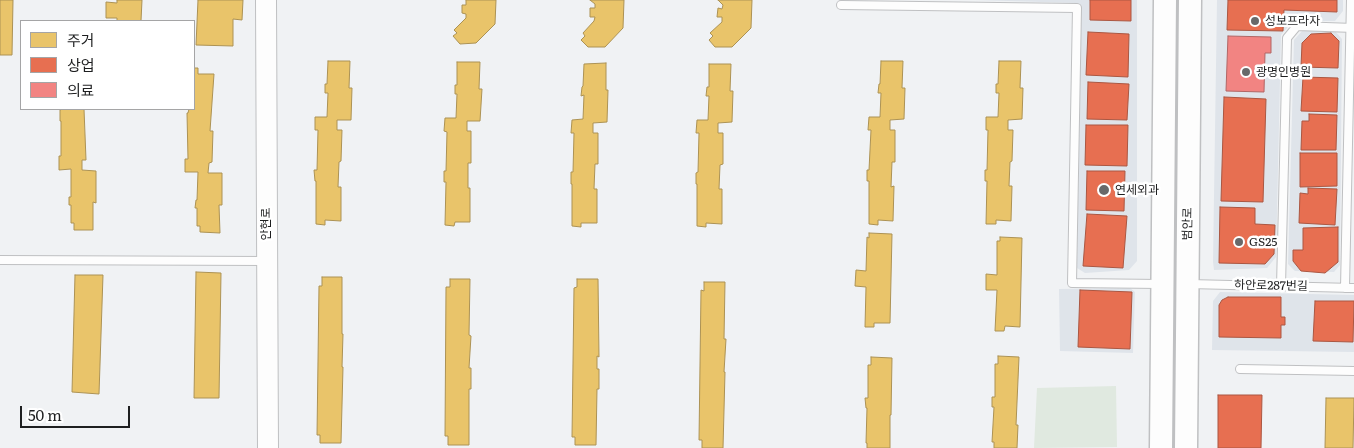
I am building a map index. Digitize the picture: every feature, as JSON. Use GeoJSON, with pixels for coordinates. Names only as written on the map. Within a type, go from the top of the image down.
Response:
{"type":"FeatureCollection","features":[{"type":"Feature","properties":{"kind":"main road","name":"범안로"},"geometry":{"type":"LineString","coordinates":[[1161,448],[1165,0]]}},
{"type":"Feature","properties":{"kind":"main road","name":"범안로"},"geometry":{"type":"LineString","coordinates":[[1186,448],[1190,0]]}},
{"type":"Feature","properties":{"kind":"street","name":"안현로"},"geometry":{"type":"LineString","coordinates":[[266,0],[268,448]]}},
{"type":"Feature","properties":{"kind":"lane"},"geometry":{"type":"LineString","coordinates":[[1345,288],[1352,28],[1351,0]]}},
{"type":"Feature","properties":{"kind":"lane"},"geometry":{"type":"LineString","coordinates":[[841,5],[1077,8],[1072,283],[1162,284]]}},
{"type":"Feature","properties":{"kind":"lane"},"geometry":{"type":"LineString","coordinates":[[1281,286],[1287,38],[1297,26],[1352,28]]}},
{"type":"Feature","properties":{"kind":"lane"},"geometry":{"type":"LineString","coordinates":[[0,260],[266,261]]}},
{"type":"Feature","properties":{"kind":"lane","name":"하안로287번길"},"geometry":{"type":"LineString","coordinates":[[1188,284],[1354,288]]}},
{"type":"Feature","properties":{"kind":"lane"},"geometry":{"type":"LineString","coordinates":[[1240,369],[1354,371]]}},
{"type":"Feature","properties":{"kind":"shaded area"},"geometry":{"type":"Polygon","coordinates":[[[975,0],[1137,0],[1137,261],[1129,270],[1085,273],[1077,268],[1081,8],[1075,3],[975,0]]]}},
{"type":"Feature","properties":{"kind":"shaded area"},"geometry":{"type":"Polygon","coordinates":[[[1217,0],[1343,0],[1343,11],[1335,21],[1293,21],[1281,35],[1276,257],[1267,268],[1214,270],[1217,0]]]}},
{"type":"Feature","properties":{"kind":"shaded area"},"geometry":{"type":"Polygon","coordinates":[[[1302,31],[1335,31],[1342,39],[1340,265],[1334,272],[1295,271],[1288,264],[1294,40],[1302,31]]]}},
{"type":"Feature","properties":{"kind":"shaded area"},"geometry":{"type":"Polygon","coordinates":[[[1130,288],[1135,292],[1133,353],[1060,351],[1059,289],[1130,288]]]}},
{"type":"Feature","properties":{"kind":"shaded area"},"geometry":{"type":"Polygon","coordinates":[[[1220,292],[1354,295],[1354,352],[1212,350],[1213,301],[1220,292]]]}},
{"type":"Feature","properties":{"kind":"shaded area"},"geometry":{"type":"Polygon","coordinates":[[[1116,386],[1117,447],[1034,448],[1037,388],[1116,386]]]}},
{"type":"Feature","properties":{"kind":"building: 주거"},"geometry":{"type":"Polygon","coordinates":[[[0,0],[13,0],[12,55],[0,55],[0,0]]]}},
{"type":"Feature","properties":{"kind":"building: 주거"},"geometry":{"type":"Polygon","coordinates":[[[117,0],[142,0],[141,20],[106,18],[106,2],[117,3],[117,0]]]}},
{"type":"Feature","properties":{"kind":"building: 주거"},"geometry":{"type":"Polygon","coordinates":[[[198,0],[243,0],[242,20],[233,19],[233,46],[196,45],[198,0]]]}},
{"type":"Feature","properties":{"kind":"building: 주거"},"geometry":{"type":"Polygon","coordinates":[[[466,0],[496,0],[495,24],[476,43],[460,44],[453,36],[457,33],[454,30],[466,18],[466,14],[462,13],[462,5],[466,5],[466,0]]]}},
{"type":"Feature","properties":{"kind":"building: 주거"},"geometry":{"type":"Polygon","coordinates":[[[590,0],[624,0],[623,28],[605,47],[588,47],[581,40],[585,36],[583,33],[594,21],[595,17],[590,17],[590,8],[595,8],[595,4],[590,0]]]}},
{"type":"Feature","properties":{"kind":"building: 주거"},"geometry":{"type":"Polygon","coordinates":[[[718,0],[752,0],[751,28],[732,47],[715,47],[709,40],[713,36],[710,33],[722,22],[722,17],[717,17],[718,8],[722,9],[723,5],[718,0]]]}},
{"type":"Feature","properties":{"kind":"building: 주거"},"geometry":{"type":"Polygon","coordinates":[[[328,61],[350,61],[349,88],[352,88],[351,120],[337,120],[337,130],[342,130],[338,187],[341,187],[341,221],[325,220],[325,225],[316,224],[316,181],[314,170],[317,170],[318,130],[315,130],[315,117],[327,117],[328,93],[325,93],[325,84],[327,84],[328,61]]]}},
{"type":"Feature","properties":{"kind":"building: 주거"},"geometry":{"type":"Polygon","coordinates":[[[881,61],[903,61],[902,88],[905,88],[904,119],[890,120],[890,130],[895,130],[895,162],[892,162],[891,187],[894,186],[893,221],[878,220],[878,225],[869,224],[869,181],[867,181],[867,170],[869,170],[871,130],[868,130],[869,117],[880,117],[881,93],[878,93],[881,61]]]}},
{"type":"Feature","properties":{"kind":"building: 주거"},"geometry":{"type":"Polygon","coordinates":[[[999,61],[1021,61],[1020,88],[1023,88],[1022,119],[1008,120],[1008,130],[1013,130],[1009,186],[1012,186],[1011,221],[996,220],[996,224],[986,224],[987,181],[985,181],[985,170],[987,170],[988,130],[986,130],[986,117],[998,117],[999,93],[996,93],[996,84],[998,84],[999,61]]]}},
{"type":"Feature","properties":{"kind":"building: 주거"},"geometry":{"type":"Polygon","coordinates":[[[457,62],[480,62],[479,89],[482,89],[480,121],[467,121],[467,131],[471,131],[471,163],[468,163],[470,222],[455,222],[454,226],[445,225],[446,182],[444,182],[444,171],[446,171],[447,132],[444,131],[445,118],[456,118],[457,94],[455,94],[455,85],[457,85],[457,62]]]}},
{"type":"Feature","properties":{"kind":"building: 주거"},"geometry":{"type":"Polygon","coordinates":[[[606,63],[606,90],[608,90],[607,122],[593,123],[593,133],[598,133],[598,164],[595,164],[594,189],[597,189],[597,223],[581,223],[581,227],[572,226],[571,172],[573,172],[574,133],[571,133],[572,120],[583,119],[584,95],[581,96],[584,64],[606,63]]]}},
{"type":"Feature","properties":{"kind":"building: 주거"},"geometry":{"type":"Polygon","coordinates":[[[709,64],[731,64],[730,91],[733,91],[732,122],[718,123],[718,133],[723,133],[723,164],[720,165],[719,189],[722,189],[722,224],[706,223],[706,227],[697,226],[696,173],[698,172],[699,133],[696,133],[697,120],[708,120],[709,96],[706,96],[707,87],[709,87],[709,64]]]}},
{"type":"Feature","properties":{"kind":"building: 주거"},"geometry":{"type":"Polygon","coordinates":[[[195,68],[198,68],[198,74],[214,74],[210,131],[213,131],[212,162],[209,163],[208,173],[222,173],[222,205],[219,205],[220,233],[200,232],[200,226],[197,226],[197,208],[195,208],[198,172],[185,172],[185,159],[188,159],[189,110],[195,110],[195,68]]]}},
{"type":"Feature","properties":{"kind":"building: 주거"},"geometry":{"type":"Polygon","coordinates":[[[60,110],[84,110],[86,160],[82,160],[82,170],[96,171],[96,203],[93,202],[93,230],[74,230],[74,223],[71,223],[69,197],[71,197],[71,169],[59,170],[59,156],[61,156],[60,110]]]}},
{"type":"Feature","properties":{"kind":"building: 주거"},"geometry":{"type":"Polygon","coordinates":[[[869,233],[892,234],[890,323],[874,323],[874,327],[865,327],[866,287],[855,286],[856,270],[866,271],[867,237],[869,238],[869,233]]]}},
{"type":"Feature","properties":{"kind":"building: 주거"},"geometry":{"type":"Polygon","coordinates":[[[1000,237],[1022,238],[1020,327],[1005,326],[1004,331],[995,331],[997,290],[986,290],[986,274],[997,275],[997,241],[1000,241],[1000,237]]]}},
{"type":"Feature","properties":{"kind":"building: 주거"},"geometry":{"type":"Polygon","coordinates":[[[196,272],[221,273],[219,398],[194,398],[196,272]]]}},
{"type":"Feature","properties":{"kind":"building: 주거"},"geometry":{"type":"Polygon","coordinates":[[[75,275],[103,275],[99,394],[72,392],[75,275]]]}},
{"type":"Feature","properties":{"kind":"building: 주거"},"geometry":{"type":"Polygon","coordinates":[[[322,277],[342,277],[343,367],[341,443],[320,443],[320,435],[317,435],[319,286],[322,286],[322,277]]]}},
{"type":"Feature","properties":{"kind":"building: 주거"},"geometry":{"type":"Polygon","coordinates":[[[450,279],[470,279],[469,335],[471,336],[469,368],[471,368],[471,389],[469,389],[469,445],[448,445],[448,436],[445,436],[446,287],[450,287],[450,279]]]}},
{"type":"Feature","properties":{"kind":"building: 주거"},"geometry":{"type":"Polygon","coordinates":[[[577,279],[598,279],[599,357],[597,356],[597,369],[599,369],[599,389],[597,389],[596,445],[575,445],[575,437],[572,437],[574,288],[577,287],[577,279]]]}},
{"type":"Feature","properties":{"kind":"building: 주거"},"geometry":{"type":"Polygon","coordinates":[[[704,282],[725,282],[724,339],[726,339],[723,448],[702,448],[702,440],[699,440],[701,290],[704,291],[704,282]]]}},
{"type":"Feature","properties":{"kind":"building: 주거"},"geometry":{"type":"Polygon","coordinates":[[[998,356],[1019,357],[1016,425],[1018,425],[1017,448],[994,448],[994,442],[992,442],[994,407],[992,407],[992,397],[995,397],[995,364],[998,364],[998,356]]]}},
{"type":"Feature","properties":{"kind":"building: 주거"},"geometry":{"type":"Polygon","coordinates":[[[871,357],[892,358],[890,448],[867,448],[867,408],[865,398],[868,398],[868,365],[871,365],[871,357]]]}},
{"type":"Feature","properties":{"kind":"building: 주거"},"geometry":{"type":"Polygon","coordinates":[[[1326,398],[1354,398],[1353,448],[1325,448],[1326,398]]]}},
{"type":"Feature","properties":{"kind":"building: 상업"},"geometry":{"type":"Polygon","coordinates":[[[1090,0],[1131,0],[1131,21],[1090,20],[1090,0]]]}},
{"type":"Feature","properties":{"kind":"building: 상업","name":"성보프라자"},"geometry":{"type":"Polygon","coordinates":[[[1228,0],[1337,0],[1337,12],[1284,10],[1283,31],[1227,30],[1228,0]]]}},
{"type":"Feature","properties":{"kind":"building: 상업"},"geometry":{"type":"Polygon","coordinates":[[[1088,32],[1129,34],[1128,77],[1086,75],[1088,32]]]}},
{"type":"Feature","properties":{"kind":"building: 상업"},"geometry":{"type":"Polygon","coordinates":[[[1331,33],[1339,41],[1338,68],[1301,67],[1302,43],[1311,34],[1331,33]]]}},
{"type":"Feature","properties":{"kind":"building: 상업"},"geometry":{"type":"Polygon","coordinates":[[[1303,77],[1338,78],[1337,112],[1301,111],[1303,77]]]}},
{"type":"Feature","properties":{"kind":"building: 상업"},"geometry":{"type":"Polygon","coordinates":[[[1088,82],[1129,84],[1127,120],[1087,119],[1088,82]]]}},
{"type":"Feature","properties":{"kind":"building: 상업"},"geometry":{"type":"Polygon","coordinates":[[[1224,97],[1266,99],[1263,202],[1221,201],[1224,97]]]}},
{"type":"Feature","properties":{"kind":"building: 상업"},"geometry":{"type":"Polygon","coordinates":[[[1309,114],[1337,115],[1336,150],[1301,150],[1302,121],[1309,121],[1309,114]]]}},
{"type":"Feature","properties":{"kind":"building: 상업"},"geometry":{"type":"Polygon","coordinates":[[[1086,125],[1128,125],[1127,166],[1085,165],[1086,125]]]}},
{"type":"Feature","properties":{"kind":"building: 상업"},"geometry":{"type":"Polygon","coordinates":[[[1300,153],[1337,153],[1337,186],[1300,187],[1300,153]]]}},
{"type":"Feature","properties":{"kind":"building: 상업"},"geometry":{"type":"Polygon","coordinates":[[[1087,171],[1125,171],[1124,211],[1086,210],[1087,171]]]}},
{"type":"Feature","properties":{"kind":"building: 상업"},"geometry":{"type":"Polygon","coordinates":[[[1308,188],[1337,189],[1335,225],[1299,223],[1300,193],[1308,194],[1308,188]]]}},
{"type":"Feature","properties":{"kind":"building: 상업"},"geometry":{"type":"Polygon","coordinates":[[[1220,207],[1255,208],[1255,224],[1275,225],[1274,254],[1265,264],[1219,263],[1220,207]]]}},
{"type":"Feature","properties":{"kind":"building: 상업"},"geometry":{"type":"Polygon","coordinates":[[[1087,214],[1127,216],[1123,268],[1083,266],[1087,214]]]}},
{"type":"Feature","properties":{"kind":"building: 상업"},"geometry":{"type":"Polygon","coordinates":[[[1338,227],[1338,262],[1325,273],[1301,271],[1293,261],[1293,250],[1303,250],[1303,228],[1338,227]]]}},
{"type":"Feature","properties":{"kind":"building: 상업"},"geometry":{"type":"Polygon","coordinates":[[[1080,290],[1132,292],[1130,349],[1078,347],[1080,290]]]}},
{"type":"Feature","properties":{"kind":"building: 상업"},"geometry":{"type":"Polygon","coordinates":[[[1228,297],[1281,297],[1281,317],[1285,317],[1285,325],[1281,325],[1281,338],[1219,337],[1219,305],[1222,300],[1228,297]]]}},
{"type":"Feature","properties":{"kind":"building: 상업"},"geometry":{"type":"Polygon","coordinates":[[[1315,301],[1354,301],[1353,342],[1313,341],[1315,301]]]}},
{"type":"Feature","properties":{"kind":"building: 상업"},"geometry":{"type":"Polygon","coordinates":[[[1218,395],[1262,395],[1261,448],[1218,448],[1218,395]]]}},
{"type":"Feature","properties":{"kind":"building: 의료","name":"광명인병원"},"geometry":{"type":"Polygon","coordinates":[[[1228,36],[1271,37],[1271,53],[1265,53],[1264,92],[1226,91],[1228,36]]]}},
{"type":"Feature","properties":{"kind":"place","name":"성보프라자"},"geometry":{"type":"Point","coordinates":[1255,21]}},
{"type":"Feature","properties":{"kind":"place","name":"광명인병원"},"geometry":{"type":"Point","coordinates":[1246,72]}},
{"type":"Feature","properties":{"kind":"place","name":"연세외과"},"geometry":{"type":"Point","coordinates":[1104,190]}},
{"type":"Feature","properties":{"kind":"place","name":"GS25"},"geometry":{"type":"Point","coordinates":[1239,242]}}]}
